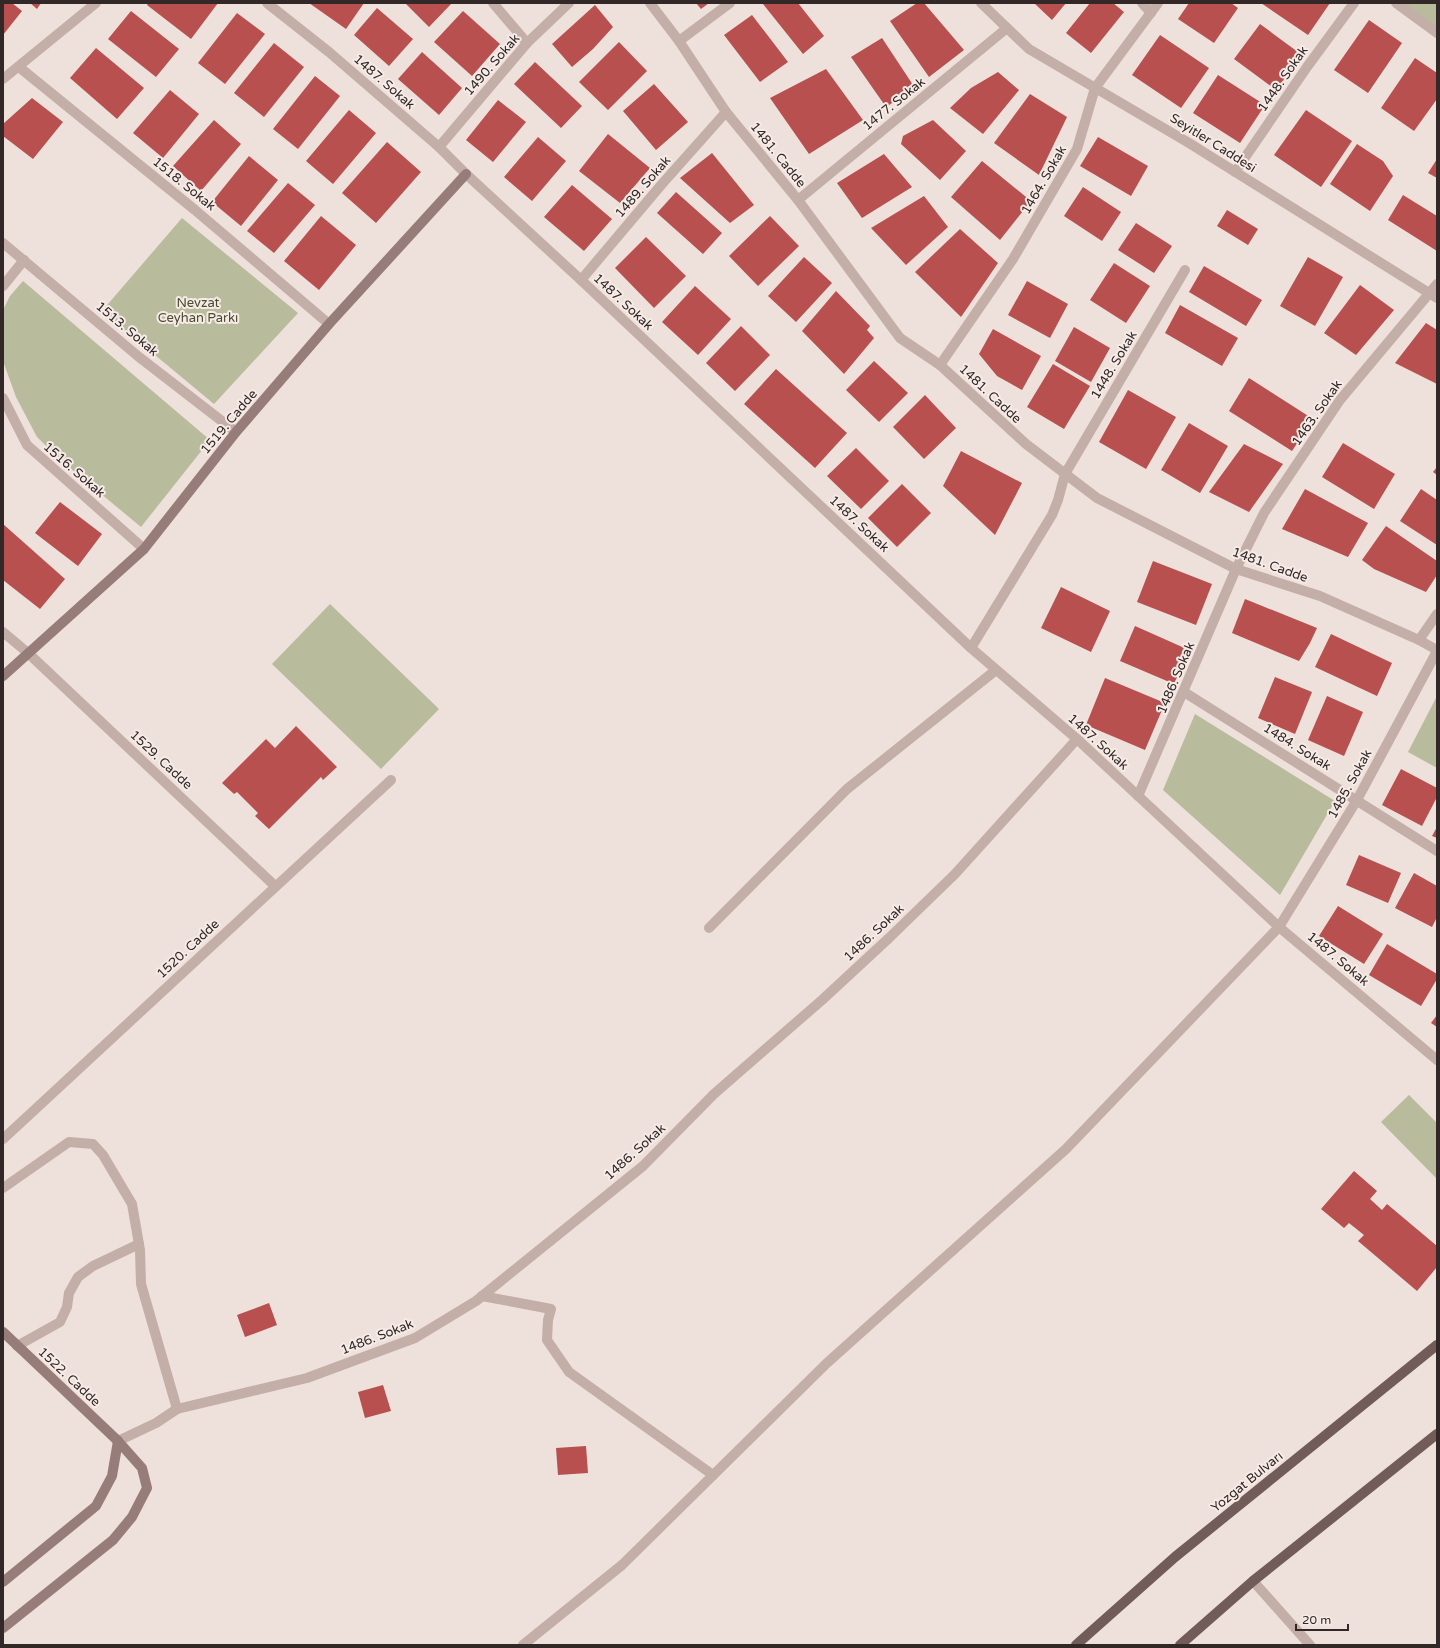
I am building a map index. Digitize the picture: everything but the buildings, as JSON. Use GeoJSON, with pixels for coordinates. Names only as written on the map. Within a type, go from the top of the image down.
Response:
{"type":"FeatureCollection","features":[{"type":"Feature","properties":{"kind":"main road","name":"Yozgat Bulvarı"},"geometry":{"type":"LineString","coordinates":[[1076,1645],[1176,1557],[1437,1345]]}},
{"type":"Feature","properties":{"kind":"main road"},"geometry":{"type":"LineString","coordinates":[[1180,1645],[1253,1581],[1437,1434]]}},
{"type":"Feature","properties":{"kind":"street"},"geometry":{"type":"LineString","coordinates":[[3,79],[96,3]]}},
{"type":"Feature","properties":{"kind":"street","name":"1487. Sokak"},"geometry":{"type":"LineString","coordinates":[[267,3],[329,52],[439,147],[971,648],[1077,739],[1279,927],[1437,1060]]}},
{"type":"Feature","properties":{"kind":"street"},"geometry":{"type":"LineString","coordinates":[[493,3],[527,43]]}},
{"type":"Feature","properties":{"kind":"street","name":"1490. Sokak"},"geometry":{"type":"LineString","coordinates":[[439,147],[527,43],[570,3]]}},
{"type":"Feature","properties":{"kind":"street","name":"1481. Cadde"},"geometry":{"type":"LineString","coordinates":[[650,3],[679,41],[726,112],[798,200],[900,338],[940,365],[1026,444],[1097,498],[1236,569],[1320,596],[1419,640],[1437,651]]}},
{"type":"Feature","properties":{"kind":"street"},"geometry":{"type":"LineString","coordinates":[[679,41],[730,3]]}},
{"type":"Feature","properties":{"kind":"street","name":"Seyitler Caddesi"},"geometry":{"type":"LineString","coordinates":[[981,3],[1029,49],[1235,172],[1433,296]]}},
{"type":"Feature","properties":{"kind":"street"},"geometry":{"type":"LineString","coordinates":[[1142,3],[1151,13]]}},
{"type":"Feature","properties":{"kind":"street","name":"1464. Sokak"},"geometry":{"type":"LineString","coordinates":[[940,365],[1013,259],[1077,149],[1095,88],[1158,3]]}},
{"type":"Feature","properties":{"kind":"street","name":"1448. Sokak"},"geometry":{"type":"LineString","coordinates":[[1235,172],[1307,67],[1354,3]]}},
{"type":"Feature","properties":{"kind":"street"},"geometry":{"type":"LineString","coordinates":[[1396,3],[1437,33]]}},
{"type":"Feature","properties":{"kind":"street","name":"1477. Sokak"},"geometry":{"type":"LineString","coordinates":[[798,200],[1007,28]]}},
{"type":"Feature","properties":{"kind":"street","name":"1518. Sokak"},"geometry":{"type":"LineString","coordinates":[[19,67],[189,205],[329,324]]}},
{"type":"Feature","properties":{"kind":"street","name":"1489. Sokak"},"geometry":{"type":"LineString","coordinates":[[581,280],[662,184],[726,112]]}},
{"type":"Feature","properties":{"kind":"street","name":"1519. Cadde"},"geometry":{"type":"LineString","coordinates":[[3,676],[144,549],[236,432],[329,324],[466,174]]}},
{"type":"Feature","properties":{"kind":"street","name":"1513. Sokak"},"geometry":{"type":"LineString","coordinates":[[3,243],[139,357],[236,432]]}},
{"type":"Feature","properties":{"kind":"street"},"geometry":{"type":"LineString","coordinates":[[3,286],[24,260]]}},
{"type":"Feature","properties":{"kind":"street","name":"1448. Sokak"},"geometry":{"type":"LineString","coordinates":[[971,648],[1052,515],[1065,474],[1185,270]]}},
{"type":"Feature","properties":{"kind":"street","name":"1463. Sokak"},"geometry":{"type":"LineString","coordinates":[[1236,569],[1264,513],[1340,400],[1433,296],[1437,284]]}},
{"type":"Feature","properties":{"kind":"street","name":"1516. Sokak"},"geometry":{"type":"LineString","coordinates":[[3,398],[27,445],[144,549]]}},
{"type":"Feature","properties":{"kind":"street","name":"1486. Sokak"},"geometry":{"type":"LineString","coordinates":[[1138,796],[1236,569]]}},
{"type":"Feature","properties":{"kind":"street"},"geometry":{"type":"LineString","coordinates":[[1419,640],[1437,614]]}},
{"type":"Feature","properties":{"kind":"street","name":"1529. Cadde"},"geometry":{"type":"LineString","coordinates":[[3,632],[28,653],[276,886]]}},
{"type":"Feature","properties":{"kind":"street","name":"1485. Sokak"},"geometry":{"type":"LineString","coordinates":[[523,1645],[622,1565],[827,1363],[1066,1148],[1279,927],[1358,800],[1437,651]]}},
{"type":"Feature","properties":{"kind":"street"},"geometry":{"type":"LineString","coordinates":[[709,928],[847,789],[996,670]]}},
{"type":"Feature","properties":{"kind":"street","name":"1484. Sokak"},"geometry":{"type":"LineString","coordinates":[[1184,692],[1437,851]]}},
{"type":"Feature","properties":{"kind":"street","name":"1486. Sokak"},"geometry":{"type":"LineString","coordinates":[[118,1441],[156,1422],[177,1409],[307,1378],[415,1338],[482,1296],[643,1166],[714,1094],[822,1000],[889,938],[955,874],[1077,739]]}},
{"type":"Feature","properties":{"kind":"street","name":"1520. Cadde"},"geometry":{"type":"LineString","coordinates":[[3,1139],[391,780]]}},
{"type":"Feature","properties":{"kind":"street"},"geometry":{"type":"LineString","coordinates":[[3,1188],[70,1142],[93,1144],[103,1156],[132,1204],[139,1244],[141,1284],[177,1409]]}},
{"type":"Feature","properties":{"kind":"street"},"geometry":{"type":"LineString","coordinates":[[17,1346],[60,1322],[67,1307],[69,1293],[78,1277],[93,1266],[139,1244]]}},
{"type":"Feature","properties":{"kind":"street"},"geometry":{"type":"LineString","coordinates":[[482,1296],[551,1309],[548,1320],[547,1340],[569,1372],[713,1475]]}},
{"type":"Feature","properties":{"kind":"street","name":"1522. Cadde"},"geometry":{"type":"LineString","coordinates":[[3,1332],[118,1441],[142,1468],[147,1488],[132,1517],[113,1540],[3,1628]]}},
{"type":"Feature","properties":{"kind":"street"},"geometry":{"type":"LineString","coordinates":[[3,1582],[96,1506],[112,1476],[118,1441]]}},
{"type":"Feature","properties":{"kind":"street"},"geometry":{"type":"LineString","coordinates":[[1253,1581],[1310,1645]]}},
{"type":"Feature","properties":{"kind":"green space"},"geometry":{"type":"Polygon","coordinates":[[[1399,3],[1437,3],[1437,31],[1399,3]]]}},
{"type":"Feature","properties":{"kind":"green space","name":"Nevzat Ceyhan Parkı"},"geometry":{"type":"Polygon","coordinates":[[[182,218],[298,313],[214,404],[102,311],[182,218]]]}},
{"type":"Feature","properties":{"kind":"green space"},"geometry":{"type":"Polygon","coordinates":[[[23,281],[210,440],[141,527],[64,463],[37,437],[16,397],[3,361],[3,310],[10,296],[23,281]]]}},
{"type":"Feature","properties":{"kind":"green space"},"geometry":{"type":"Polygon","coordinates":[[[330,604],[439,709],[381,769],[272,664],[330,604]]]}},
{"type":"Feature","properties":{"kind":"green space"},"geometry":{"type":"Polygon","coordinates":[[[1437,696],[1437,768],[1408,752],[1437,696]]]}},
{"type":"Feature","properties":{"kind":"green space"},"geometry":{"type":"Polygon","coordinates":[[[1195,714],[1335,801],[1280,895],[1163,790],[1195,714]]]}},
{"type":"Feature","properties":{"kind":"green space"},"geometry":{"type":"Polygon","coordinates":[[[1409,1095],[1437,1123],[1437,1179],[1381,1122],[1409,1095]]]}}]}
